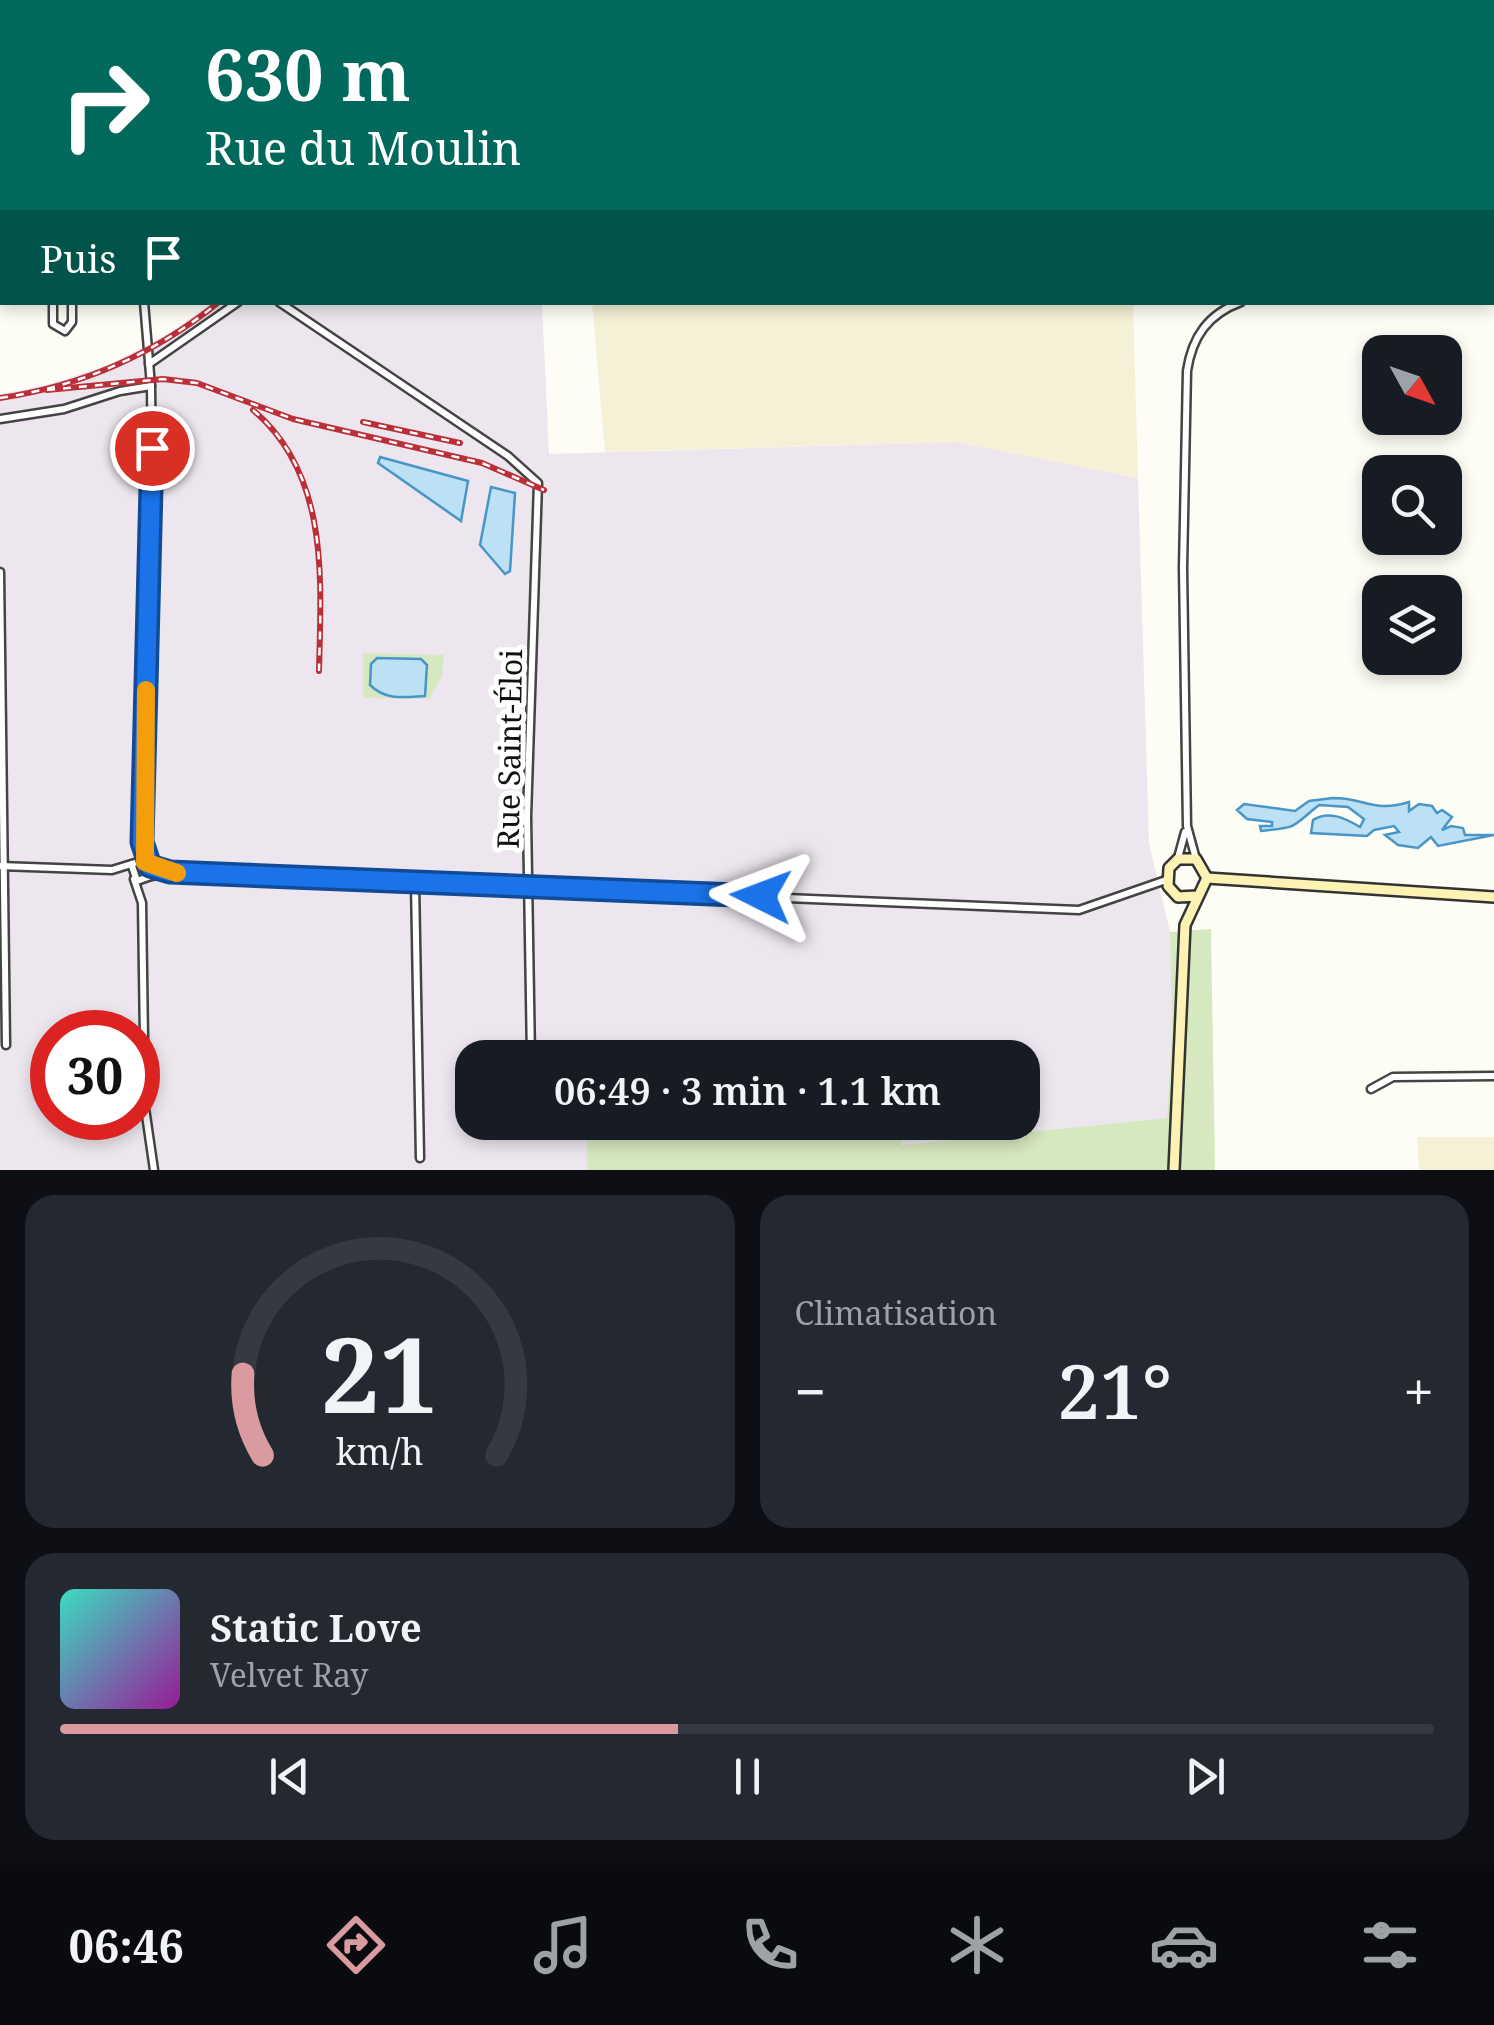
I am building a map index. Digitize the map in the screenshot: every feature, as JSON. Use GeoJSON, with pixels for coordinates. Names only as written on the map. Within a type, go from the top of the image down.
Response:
{"type":"FeatureCollection","features":[{"type":"Feature","properties":{"kind":"main road"},"geometry":{"type":"LineString","coordinates":[[1186,925],[1178,897],[1166,880],[1169,868],[1178,859],[1196,859],[1208,878]]}},
{"type":"Feature","properties":{"kind":"main road"},"geometry":{"type":"LineString","coordinates":[[1174,1167],[1186,925],[1208,878]]}},
{"type":"Feature","properties":{"kind":"main road"},"geometry":{"type":"LineString","coordinates":[[1208,878],[1494,897]]}},
{"type":"Feature","properties":{"kind":"main road"},"geometry":{"type":"LineString","coordinates":[[1178,897],[1197,896]]}},
{"type":"Feature","properties":{"kind":"street"},"geometry":{"type":"LineString","coordinates":[[53,305],[53,324],[64,331],[72,322],[72,305]]}},
{"type":"Feature","properties":{"kind":"street"},"geometry":{"type":"LineString","coordinates":[[144,305],[151,386],[142,842],[150,877],[142,903],[146,1108],[154,1170]]}},
{"type":"Feature","properties":{"kind":"street"},"geometry":{"type":"LineString","coordinates":[[149,364],[234,305]]}},
{"type":"Feature","properties":{"kind":"street","name":"Rue Saint-Éloi"},"geometry":{"type":"LineString","coordinates":[[283,305],[508,456],[534,476],[539,488],[526,816],[531,1040]]}},
{"type":"Feature","properties":{"kind":"street"},"geometry":{"type":"LineString","coordinates":[[1196,859],[1187,826],[1183,568],[1187,371],[1194,343],[1206,324],[1236,305]]}},
{"type":"Feature","properties":{"kind":"street"},"geometry":{"type":"LineString","coordinates":[[0,419],[74,407],[120,391],[151,386]]}},
{"type":"Feature","properties":{"kind":"street"},"geometry":{"type":"LineString","coordinates":[[0,572],[6,1045]]}},
{"type":"Feature","properties":{"kind":"street"},"geometry":{"type":"LineString","coordinates":[[1178,859],[1187,826]]}},
{"type":"Feature","properties":{"kind":"street"},"geometry":{"type":"LineString","coordinates":[[142,842],[133,865],[142,903]]}},
{"type":"Feature","properties":{"kind":"street"},"geometry":{"type":"LineString","coordinates":[[2,866],[112,870],[148,864],[170,872]]}},
{"type":"Feature","properties":{"kind":"street"},"geometry":{"type":"LineString","coordinates":[[112,870],[133,878],[170,872],[1079,910],[1166,880]]}},
{"type":"Feature","properties":{"kind":"street"},"geometry":{"type":"LineString","coordinates":[[415,882],[420,1158]]}},
{"type":"Feature","properties":{"kind":"street"},"geometry":{"type":"LineString","coordinates":[[1371,1089],[1393,1077],[1494,1076]]}},
{"type":"Feature","properties":{"kind":"shaded area"},"geometry":{"type":"Polygon","coordinates":[[[209,305],[542,305],[549,454],[956,442],[1138,478],[1149,843],[1170,932],[1172,1028],[1167,1118],[1040,1131],[1040,1040],[455,1040],[455,1140],[587,1140],[587,1170],[0,1170],[0,394],[46,385],[109,365],[171,332],[209,305]]]}},
{"type":"Feature","properties":{"kind":"shaded area"},"geometry":{"type":"Polygon","coordinates":[[[592,305],[1133,305],[1138,478],[956,442],[605,452],[592,305]]]}},
{"type":"Feature","properties":{"kind":"shaded area"},"geometry":{"type":"Polygon","coordinates":[[[1417,1137],[1494,1137],[1494,1170],[1419,1170],[1417,1137]]]}},
{"type":"Feature","properties":{"kind":"shaded area"},"geometry":{"type":"Polygon","coordinates":[[[900,1140],[949,1140],[900,1145],[900,1140]]]}},
{"type":"Feature","properties":{"kind":"green space"},"geometry":{"type":"Polygon","coordinates":[[[363,653],[444,655],[442,676],[429,699],[363,698],[363,653]]]}},
{"type":"Feature","properties":{"kind":"green space"},"geometry":{"type":"Polygon","coordinates":[[[1211,929],[1215,1170],[587,1170],[587,1140],[901,1140],[901,1145],[950,1140],[1040,1140],[1040,1131],[1167,1118],[1172,1028],[1170,932],[1211,929]]]}},
{"type":"Feature","properties":{"kind":"water"},"geometry":{"type":"Polygon","coordinates":[[[380,457],[468,481],[461,521],[378,463],[380,457]]]}},
{"type":"Feature","properties":{"kind":"water"},"geometry":{"type":"Polygon","coordinates":[[[491,487],[515,493],[510,571],[505,574],[480,545],[491,487]]]}},
{"type":"Feature","properties":{"kind":"water"},"geometry":{"type":"Polygon","coordinates":[[[377,658],[421,659],[427,665],[425,696],[396,697],[376,690],[370,685],[371,664],[377,658]]]}},
{"type":"Feature","properties":{"kind":"water"},"geometry":{"type":"Polygon","coordinates":[[[1333,798],[1378,806],[1409,802],[1409,811],[1419,804],[1432,806],[1437,813],[1442,810],[1452,817],[1442,830],[1451,826],[1463,828],[1465,835],[1494,835],[1438,846],[1431,837],[1418,848],[1398,845],[1385,835],[1399,832],[1394,826],[1374,830],[1367,836],[1311,833],[1313,820],[1331,815],[1360,827],[1364,819],[1348,807],[1319,805],[1293,826],[1261,831],[1260,826],[1272,826],[1272,822],[1247,819],[1237,810],[1244,804],[1295,811],[1309,801],[1333,798]]]}},
{"type":"Feature","properties":{"kind":"railway"},"geometry":{"type":"LineString","coordinates":[[0,398],[60,385],[116,365],[169,337],[215,305]]}},
{"type":"Feature","properties":{"kind":"railway"},"geometry":{"type":"LineString","coordinates":[[47,390],[163,379],[197,383],[293,419],[482,463],[544,490]]}},
{"type":"Feature","properties":{"kind":"railway"},"geometry":{"type":"LineString","coordinates":[[253,410],[278,436],[296,465],[308,497],[319,566],[319,671]]}},
{"type":"Feature","properties":{"kind":"railway"},"geometry":{"type":"LineString","coordinates":[[363,422],[460,443]]}},
{"type":"Feature","properties":{"kind":"slow traffic"},"geometry":{"type":"LineString","coordinates":[[146,690],[142,842],[145,862],[177,873]]}},
{"type":"Feature","properties":{"kind":"route"},"geometry":{"type":"LineString","coordinates":[[152,448],[142,842],[145,862],[150,866],[170,872],[761,896]]}}]}
